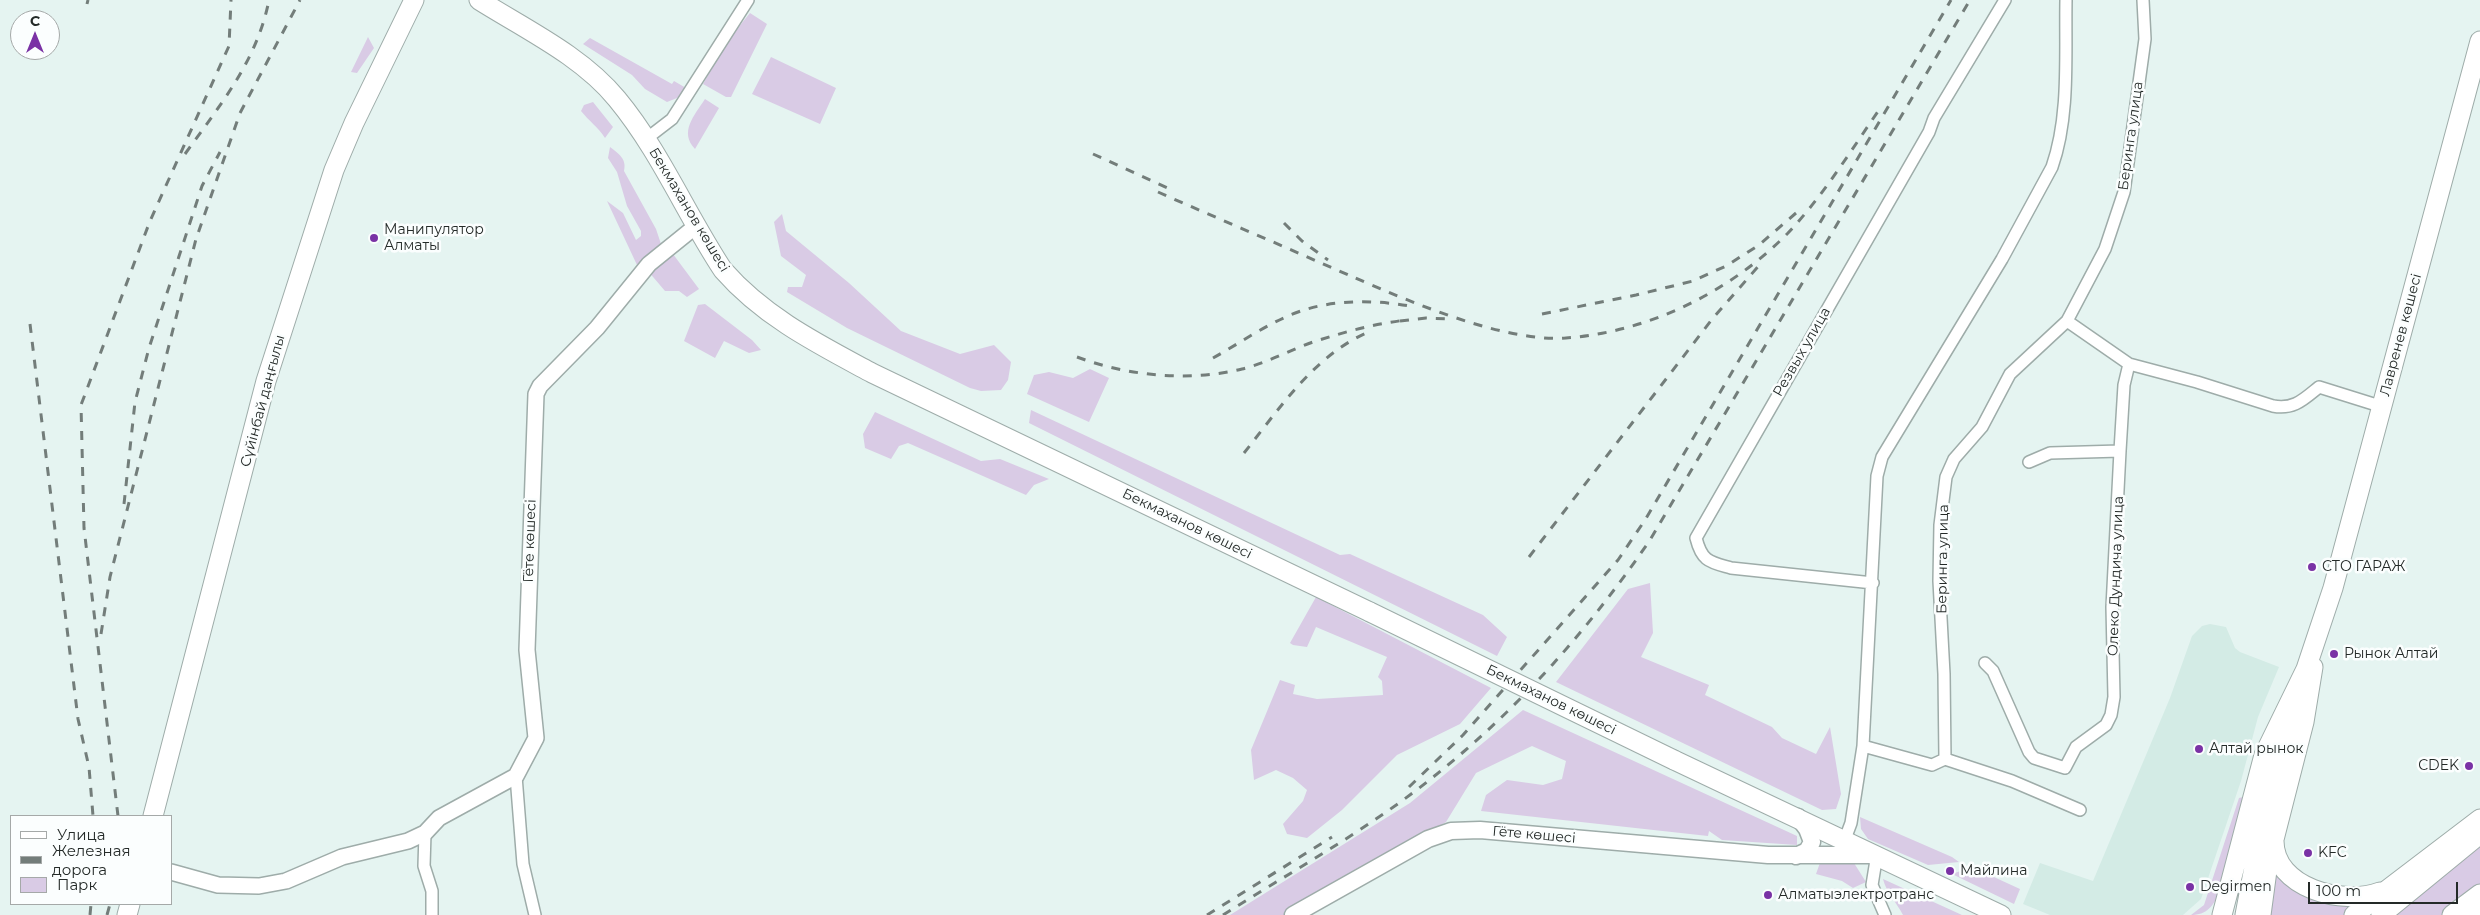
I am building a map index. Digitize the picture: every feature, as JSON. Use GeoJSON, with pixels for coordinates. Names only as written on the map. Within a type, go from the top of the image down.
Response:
{"type":"FeatureCollection","features":[{"type":"Feature","properties":{"kind":"main road","name":"Сүйінбай даңғылы"},"geometry":{"type":"LineString","coordinates":[[153,815],[266,381],[334,170],[354,123],[414,0]]}},
{"type":"Feature","properties":{"kind":"main road","name":"Бекмаханов көшесі"},"geometry":{"type":"LineString","coordinates":[[479,0],[541,38],[601,82],[617,99],[646,139],[723,270],[739,288],[795,332],[872,373],[1674,760],[1877,854],[2001,915]]}},
{"type":"Feature","properties":{"kind":"main road","name":"Лавренев көшесі"},"geometry":{"type":"LineString","coordinates":[[2222,915],[2264,755],[2306,669],[2320,629],[2383,407],[2480,41]]}},
{"type":"Feature","properties":{"kind":"main road","name":"Лавренев көшесі"},"geometry":{"type":"LineString","coordinates":[[2261,915],[2264,879],[2304,722],[2320,629]]}},
{"type":"Feature","properties":{"kind":"main road"},"geometry":{"type":"LineString","coordinates":[[2244,915],[2262,825],[2306,669]]}},
{"type":"Feature","properties":{"kind":"main road"},"geometry":{"type":"LineString","coordinates":[[1796,856],[1807,851],[1812,842],[1806,828],[1798,817]]}},
{"type":"Feature","properties":{"kind":"main road"},"geometry":{"type":"LineString","coordinates":[[2354,915],[2480,819]]}},
{"type":"Feature","properties":{"kind":"main road","name":"Гёте көшесі"},"geometry":{"type":"LineString","coordinates":[[1292,915],[1428,839],[1451,831],[1480,830],[1768,855],[1877,854]]}},
{"type":"Feature","properties":{"kind":"main road"},"geometry":{"type":"LineString","coordinates":[[2381,915],[2480,834]]}},
{"type":"Feature","properties":{"kind":"main road"},"geometry":{"type":"LineString","coordinates":[[2274,839],[2275,854],[2282,866],[2294,878],[2313,888],[2325,893],[2356,898],[2371,895],[2388,888]]}},
{"type":"Feature","properties":{"kind":"main road"},"geometry":{"type":"LineString","coordinates":[[2452,915],[2480,894]]}},
{"type":"Feature","properties":{"kind":"main road"},"geometry":{"type":"LineString","coordinates":[[2210,915],[2226,895]]}},
{"type":"Feature","properties":{"kind":"main road"},"geometry":{"type":"LineString","coordinates":[[2477,915],[2480,912]]}},
{"type":"Feature","properties":{"kind":"street"},"geometry":{"type":"LineString","coordinates":[[646,139],[672,119],[748,0]]}},
{"type":"Feature","properties":{"kind":"street","name":"Резвых улица"},"geometry":{"type":"LineString","coordinates":[[1873,583],[1731,568],[1709,562],[1700,552],[1696,538],[1928,132],[1934,118],[2005,0]]}},
{"type":"Feature","properties":{"kind":"street"},"geometry":{"type":"LineString","coordinates":[[1845,839],[1851,823],[1863,746],[1873,583],[1877,476],[1882,457],[2002,259],[2052,168],[2057,154],[2063,108],[2066,0]]}},
{"type":"Feature","properties":{"kind":"street","name":"Беринга улица"},"geometry":{"type":"LineString","coordinates":[[1945,759],[1940,525],[1946,478],[1954,459],[1982,427],[2010,374],[2067,321],[2105,249],[2124,192],[2145,39],[2143,0]]}},
{"type":"Feature","properties":{"kind":"street","name":"Гёте көшесі"},"geometry":{"type":"LineString","coordinates":[[516,776],[536,738],[527,650],[536,394],[540,386],[597,328],[649,264],[696,226]]}},
{"type":"Feature","properties":{"kind":"street"},"geometry":{"type":"LineString","coordinates":[[2067,321],[2129,364],[2285,408],[2298,403],[2319,387],[2383,407]]}},
{"type":"Feature","properties":{"kind":"street","name":"Олеко Дундича улица"},"geometry":{"type":"LineString","coordinates":[[1985,663],[1993,671],[2029,752],[2034,758],[2064,768],[2076,746],[2106,726],[2112,715],[2114,697],[2112,607],[2124,385],[2129,364]]}},
{"type":"Feature","properties":{"kind":"street"},"geometry":{"type":"LineString","coordinates":[[2029,462],[2050,453],[2120,451]]}},
{"type":"Feature","properties":{"kind":"street"},"geometry":{"type":"LineString","coordinates":[[1863,746],[1932,765],[1945,759],[2012,781],[2080,810]]}},
{"type":"Feature","properties":{"kind":"street"},"geometry":{"type":"LineString","coordinates":[[172,872],[218,885],[259,886],[286,880],[342,857],[408,841],[425,833],[439,818],[516,776],[523,864],[535,915]]}},
{"type":"Feature","properties":{"kind":"street"},"geometry":{"type":"LineString","coordinates":[[425,833],[424,866],[432,891],[432,915]]}},
{"type":"Feature","properties":{"kind":"street"},"geometry":{"type":"LineString","coordinates":[[1877,854],[1872,885],[1885,915]]}},
{"type":"Feature","properties":{"kind":"shaded area","name":"Алтай рынок"},"geometry":{"type":"Polygon","coordinates":[[[2210,624],[2226,627],[2235,648],[2240,652],[2279,667],[2258,717],[2241,781],[2201,899],[2183,915],[2050,915],[2023,904],[2040,863],[2093,881],[2170,698],[2192,636],[2202,626],[2210,624]]]}},
{"type":"Feature","properties":{"kind":"green space"},"geometry":{"type":"Polygon","coordinates":[[[750,13],[767,24],[731,97],[726,97],[703,84],[728,40],[750,13]]]}},
{"type":"Feature","properties":{"kind":"green space"},"geometry":{"type":"Polygon","coordinates":[[[368,37],[374,48],[357,73],[351,72],[368,37]]]}},
{"type":"Feature","properties":{"kind":"green space"},"geometry":{"type":"Polygon","coordinates":[[[590,38],[672,84],[674,81],[686,88],[677,98],[667,102],[645,89],[632,75],[583,44],[590,38]]]}},
{"type":"Feature","properties":{"kind":"green space"},"geometry":{"type":"Polygon","coordinates":[[[771,57],[836,88],[820,124],[752,94],[771,57]]]}},
{"type":"Feature","properties":{"kind":"green space"},"geometry":{"type":"Polygon","coordinates":[[[705,99],[719,108],[695,149],[690,143],[688,130],[705,99]]]}},
{"type":"Feature","properties":{"kind":"green space"},"geometry":{"type":"Polygon","coordinates":[[[593,102],[613,127],[605,138],[581,111],[584,105],[593,102]]]}},
{"type":"Feature","properties":{"kind":"green space"},"geometry":{"type":"Polygon","coordinates":[[[610,147],[623,160],[624,171],[656,229],[661,244],[637,265],[607,201],[623,213],[636,240],[641,236],[641,231],[627,206],[617,172],[608,158],[610,147]]]}},
{"type":"Feature","properties":{"kind":"green space"},"geometry":{"type":"Polygon","coordinates":[[[782,214],[786,231],[849,283],[901,331],[960,354],[994,345],[1011,362],[1008,380],[1001,390],[981,391],[970,388],[847,328],[787,292],[788,287],[802,287],[806,275],[781,256],[774,222],[782,214]]]}},
{"type":"Feature","properties":{"kind":"green space"},"geometry":{"type":"Polygon","coordinates":[[[670,250],[699,289],[687,297],[679,291],[665,291],[648,271],[670,250]]]}},
{"type":"Feature","properties":{"kind":"green space"},"geometry":{"type":"Polygon","coordinates":[[[705,304],[752,340],[761,350],[749,353],[724,341],[715,358],[684,341],[698,305],[705,304]]]}},
{"type":"Feature","properties":{"kind":"green space"},"geometry":{"type":"Polygon","coordinates":[[[1090,369],[1109,378],[1089,422],[1027,394],[1034,375],[1049,372],[1073,378],[1090,369]]]}},
{"type":"Feature","properties":{"kind":"green space"},"geometry":{"type":"Polygon","coordinates":[[[1031,410],[1340,555],[1350,554],[1483,615],[1507,637],[1497,656],[1029,423],[1031,410]]]}},
{"type":"Feature","properties":{"kind":"green space"},"geometry":{"type":"Polygon","coordinates":[[[875,412],[981,461],[1000,459],[1049,479],[1034,485],[1026,495],[908,443],[899,446],[891,459],[865,448],[863,434],[875,412]]]}},
{"type":"Feature","properties":{"kind":"green space"},"geometry":{"type":"Polygon","coordinates":[[[1650,583],[1653,633],[1641,657],[1709,685],[1705,695],[1772,727],[1782,738],[1816,754],[1830,727],[1841,794],[1836,809],[1822,810],[1556,682],[1628,589],[1650,583]]]}},
{"type":"Feature","properties":{"kind":"green space"},"geometry":{"type":"Polygon","coordinates":[[[1316,597],[1491,688],[1460,724],[1397,755],[1342,810],[1307,838],[1287,834],[1283,824],[1303,801],[1307,790],[1293,778],[1276,770],[1254,780],[1251,750],[1280,680],[1295,685],[1293,694],[1317,699],[1383,695],[1382,681],[1378,677],[1387,657],[1316,627],[1307,647],[1290,643],[1316,597]]]}},
{"type":"Feature","properties":{"kind":"green space"},"geometry":{"type":"Polygon","coordinates":[[[1523,710],[1797,836],[1797,845],[1722,840],[1709,831],[1708,836],[1481,811],[1486,795],[1507,780],[1543,785],[1562,779],[1566,761],[1532,746],[1476,773],[1446,822],[1288,915],[1230,915],[1410,803],[1523,710]]]}},
{"type":"Feature","properties":{"kind":"green space"},"geometry":{"type":"Polygon","coordinates":[[[2247,796],[2220,892],[2209,909],[2197,915],[2191,915],[2204,905],[2239,798],[2247,796]]]}},
{"type":"Feature","properties":{"kind":"green space"},"geometry":{"type":"Polygon","coordinates":[[[1860,817],[1952,857],[1959,862],[1928,865],[1868,839],[1861,829],[1860,817]]]}},
{"type":"Feature","properties":{"kind":"green space"},"geometry":{"type":"Polygon","coordinates":[[[2480,845],[2480,888],[2444,915],[2395,915],[2480,845]]]}},
{"type":"Feature","properties":{"kind":"green space"},"geometry":{"type":"Polygon","coordinates":[[[1821,860],[1854,863],[1866,882],[1853,888],[1842,881],[1816,874],[1821,860]]]}},
{"type":"Feature","properties":{"kind":"green space"},"geometry":{"type":"Polygon","coordinates":[[[2273,862],[2362,902],[2344,915],[2267,915],[2273,862]]]}},
{"type":"Feature","properties":{"kind":"green space"},"geometry":{"type":"Polygon","coordinates":[[[1972,867],[2020,889],[2014,904],[1952,874],[1972,867]]]}},
{"type":"Feature","properties":{"kind":"green space"},"geometry":{"type":"Polygon","coordinates":[[[1883,879],[1962,915],[1903,915],[1883,879]]]}},
{"type":"Feature","properties":{"kind":"railway"},"geometry":{"type":"LineString","coordinates":[[87,4],[88,0]]}},
{"type":"Feature","properties":{"kind":"railway"},"geometry":{"type":"LineString","coordinates":[[118,815],[84,528],[81,405],[150,221],[229,46],[231,0]]}},
{"type":"Feature","properties":{"kind":"railway"},"geometry":{"type":"LineString","coordinates":[[185,154],[224,100],[246,63],[256,43],[269,0]]}},
{"type":"Feature","properties":{"kind":"railway"},"geometry":{"type":"LineString","coordinates":[[101,634],[110,577],[196,239],[240,113],[300,0]]}},
{"type":"Feature","properties":{"kind":"railway"},"geometry":{"type":"LineString","coordinates":[[1409,787],[1463,735],[1618,560],[1645,520],[1951,0]]}},
{"type":"Feature","properties":{"kind":"railway"},"geometry":{"type":"LineString","coordinates":[[1223,915],[1391,809],[1443,769],[1473,744],[1529,690],[1580,633],[1650,540],[1970,0]]}},
{"type":"Feature","properties":{"kind":"railway"},"geometry":{"type":"LineString","coordinates":[[1158,192],[1377,287],[1442,313],[1507,332],[1538,337],[1566,338],[1597,334],[1657,318],[1714,291],[1741,273],[1765,254],[1801,219],[1837,172],[1881,107]]}},
{"type":"Feature","properties":{"kind":"railway"},"geometry":{"type":"LineString","coordinates":[[124,504],[135,402],[149,348],[202,186],[220,152]]}},
{"type":"Feature","properties":{"kind":"railway"},"geometry":{"type":"LineString","coordinates":[[1093,154],[1170,189]]}},
{"type":"Feature","properties":{"kind":"railway"},"geometry":{"type":"LineString","coordinates":[[1542,314],[1636,295],[1693,281],[1726,266],[1759,245],[1796,213]]}},
{"type":"Feature","properties":{"kind":"railway"},"geometry":{"type":"LineString","coordinates":[[1284,223],[1302,241],[1328,260]]}},
{"type":"Feature","properties":{"kind":"railway"},"geometry":{"type":"LineString","coordinates":[[1529,557],[1713,318],[1763,261]]}},
{"type":"Feature","properties":{"kind":"railway"},"geometry":{"type":"LineString","coordinates":[[1213,358],[1280,319],[1317,306],[1345,302],[1373,302],[1415,307]]}},
{"type":"Feature","properties":{"kind":"railway"},"geometry":{"type":"LineString","coordinates":[[1400,321],[1426,318],[1452,319]]}},
{"type":"Feature","properties":{"kind":"railway"},"geometry":{"type":"LineString","coordinates":[[1077,357],[1097,364],[1138,373],[1180,376],[1222,373],[1242,369],[1336,335],[1406,320]]}},
{"type":"Feature","properties":{"kind":"railway"},"geometry":{"type":"LineString","coordinates":[[30,324],[78,719],[89,767],[93,815]]}},
{"type":"Feature","properties":{"kind":"railway"},"geometry":{"type":"LineString","coordinates":[[1244,453],[1300,383],[1316,367],[1351,341],[1371,331]]}},
{"type":"Feature","properties":{"kind":"railway"},"geometry":{"type":"LineString","coordinates":[[1207,915],[1332,837]]}},
{"type":"Feature","properties":{"kind":"railway"},"geometry":{"type":"LineString","coordinates":[[90,915],[91,905]]}},
{"type":"Feature","properties":{"kind":"railway"},"geometry":{"type":"LineString","coordinates":[[107,915],[110,905]]}},
{"type":"Feature","properties":{"kind":"place","name":"Манипулятор Алматы"},"geometry":{"type":"Point","coordinates":[374,238]}},
{"type":"Feature","properties":{"kind":"place","name":"СТО ГАРАЖ"},"geometry":{"type":"Point","coordinates":[2312,567]}},
{"type":"Feature","properties":{"kind":"place","name":"Рынoк Алтай"},"geometry":{"type":"Point","coordinates":[2334,654]}},
{"type":"Feature","properties":{"kind":"place","name":"Алтай рынок"},"geometry":{"type":"Point","coordinates":[2199,749]}},
{"type":"Feature","properties":{"kind":"place","name":"CDEK"},"geometry":{"type":"Point","coordinates":[2469,766]}},
{"type":"Feature","properties":{"kind":"place","name":"KFC"},"geometry":{"type":"Point","coordinates":[2308,853]}},
{"type":"Feature","properties":{"kind":"place","name":"Майлина"},"geometry":{"type":"Point","coordinates":[1950,871]}},
{"type":"Feature","properties":{"kind":"place","name":"Degirmen"},"geometry":{"type":"Point","coordinates":[2190,887]}},
{"type":"Feature","properties":{"kind":"place","name":"Алматыэлектротранс"},"geometry":{"type":"Point","coordinates":[1768,895]}}]}
